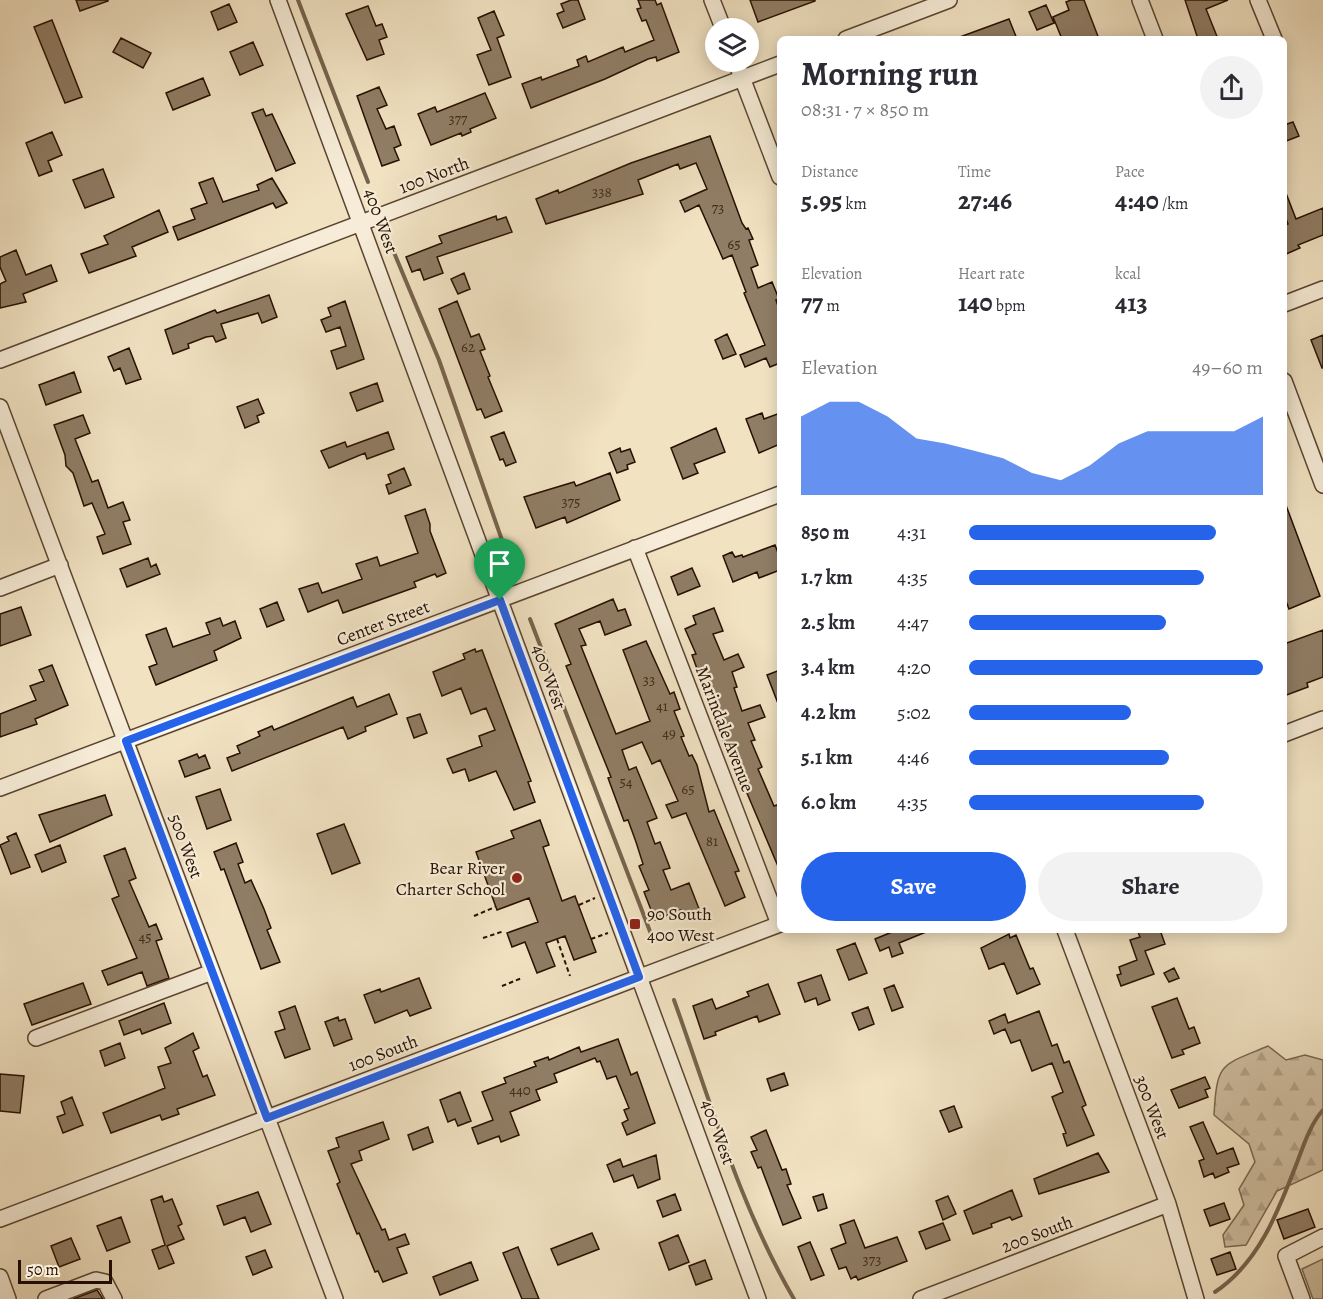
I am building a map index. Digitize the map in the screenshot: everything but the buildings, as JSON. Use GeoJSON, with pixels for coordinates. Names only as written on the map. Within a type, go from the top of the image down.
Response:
{"type":"FeatureCollection","features":[{"type":"Feature","properties":{"kind":"street","name":"400 West"},"geometry":{"type":"LineString","coordinates":[[278,0],[758,1299]]}},
{"type":"Feature","properties":{"kind":"street"},"geometry":{"type":"LineString","coordinates":[[712,0],[719,18]]}},
{"type":"Feature","properties":{"kind":"street"},"geometry":{"type":"LineString","coordinates":[[854,36],[949,0]]}},
{"type":"Feature","properties":{"kind":"street"},"geometry":{"type":"LineString","coordinates":[[1140,0],[1154,36]]}},
{"type":"Feature","properties":{"kind":"street"},"geometry":{"type":"LineString","coordinates":[[1258,0],[1273,36]]}},
{"type":"Feature","properties":{"kind":"street","name":"100 North"},"geometry":{"type":"LineString","coordinates":[[0,360],[777,65]]}},
{"type":"Feature","properties":{"kind":"street"},"geometry":{"type":"LineString","coordinates":[[740,72],[777,169]]}},
{"type":"Feature","properties":{"kind":"street"},"geometry":{"type":"LineString","coordinates":[[1287,303],[1323,289]]}},
{"type":"Feature","properties":{"kind":"street"},"geometry":{"type":"LineString","coordinates":[[1287,389],[1323,484]]}},
{"type":"Feature","properties":{"kind":"street","name":"500 West"},"geometry":{"type":"LineString","coordinates":[[0,407],[335,1299]]}},
{"type":"Feature","properties":{"kind":"street","name":"Center Street"},"geometry":{"type":"LineString","coordinates":[[0,788],[777,495]]}},
{"type":"Feature","properties":{"kind":"street","name":"Marindale Avenue"},"geometry":{"type":"LineString","coordinates":[[635,548],[777,919]]}},
{"type":"Feature","properties":{"kind":"street"},"geometry":{"type":"LineString","coordinates":[[0,588],[60,565]]}},
{"type":"Feature","properties":{"kind":"street"},"geometry":{"type":"LineString","coordinates":[[1287,733],[1323,719]]}},
{"type":"Feature","properties":{"kind":"street","name":"100 South"},"geometry":{"type":"LineString","coordinates":[[0,1219],[777,925]]}},
{"type":"Feature","properties":{"kind":"street","name":"300 West"},"geometry":{"type":"LineString","coordinates":[[1066,933],[1168,1204],[1196,1299]]}},
{"type":"Feature","properties":{"kind":"street"},"geometry":{"type":"LineString","coordinates":[[36,1038],[212,972]]}},
{"type":"Feature","properties":{"kind":"street","name":"200 South"},"geometry":{"type":"LineString","coordinates":[[921,1299],[1168,1204]]}},
{"type":"Feature","properties":{"kind":"street"},"geometry":{"type":"LineString","coordinates":[[1302,1299],[1286,1256],[1323,1237]]}},
{"type":"Feature","properties":{"kind":"street"},"geometry":{"type":"LineString","coordinates":[[0,1276],[8,1299]]}},
{"type":"Feature","properties":{"kind":"street"},"geometry":{"type":"LineString","coordinates":[[46,1299],[96,1280],[105,1282],[114,1299]]}},
{"type":"Feature","properties":{"kind":"path"},"geometry":{"type":"LineString","coordinates":[[579,905],[600,897]]}},
{"type":"Feature","properties":{"kind":"path"},"geometry":{"type":"LineString","coordinates":[[474,916],[495,907]]}},
{"type":"Feature","properties":{"kind":"path"},"geometry":{"type":"LineString","coordinates":[[483,938],[504,931]]}},
{"type":"Feature","properties":{"kind":"path"},"geometry":{"type":"LineString","coordinates":[[591,939],[610,932]]}},
{"type":"Feature","properties":{"kind":"path"},"geometry":{"type":"LineString","coordinates":[[557,939],[570,976]]}},
{"type":"Feature","properties":{"kind":"path"},"geometry":{"type":"LineString","coordinates":[[502,986],[522,978]]}},
{"type":"Feature","properties":{"kind":"green space"},"geometry":{"type":"Polygon","coordinates":[[[1268,1046],[1286,1060],[1305,1055],[1323,1060],[1323,1170],[1277,1191],[1246,1245],[1225,1247],[1223,1235],[1244,1205],[1239,1189],[1255,1162],[1249,1144],[1214,1115],[1217,1084],[1224,1068],[1231,1062],[1268,1046]]]}},
{"type":"Feature","properties":{"kind":"green space"},"geometry":{"type":"Polygon","coordinates":[[[1323,1259],[1323,1299],[1313,1299],[1302,1269],[1323,1259]]]}},
{"type":"Feature","properties":{"kind":"waterway"},"geometry":{"type":"LineString","coordinates":[[298,0],[368,182]]}},
{"type":"Feature","properties":{"kind":"waterway"},"geometry":{"type":"LineString","coordinates":[[390,243],[439,360],[510,563]]}},
{"type":"Feature","properties":{"kind":"waterway"},"geometry":{"type":"LineString","coordinates":[[530,619],[651,934]]}},
{"type":"Feature","properties":{"kind":"waterway"},"geometry":{"type":"LineString","coordinates":[[674,1000],[742,1190],[775,1264],[794,1299]]}},
{"type":"Feature","properties":{"kind":"waterway"},"geometry":{"type":"LineString","coordinates":[[1215,1292],[1231,1280],[1256,1250],[1275,1215],[1308,1134],[1323,1110]]}},
{"type":"Feature","properties":{"kind":"place","name":"Bear River Charter School"},"geometry":{"type":"Point","coordinates":[517,878]}},
{"type":"Feature","properties":{"kind":"place","name":"90 South 400 West"},"geometry":{"type":"Point","coordinates":[635,924]}},
{"type":"Feature","properties":{"kind":"route"},"geometry":{"type":"LineString","coordinates":[[500,600],[639,977],[267,1118],[126,741],[500,600]]}}]}
